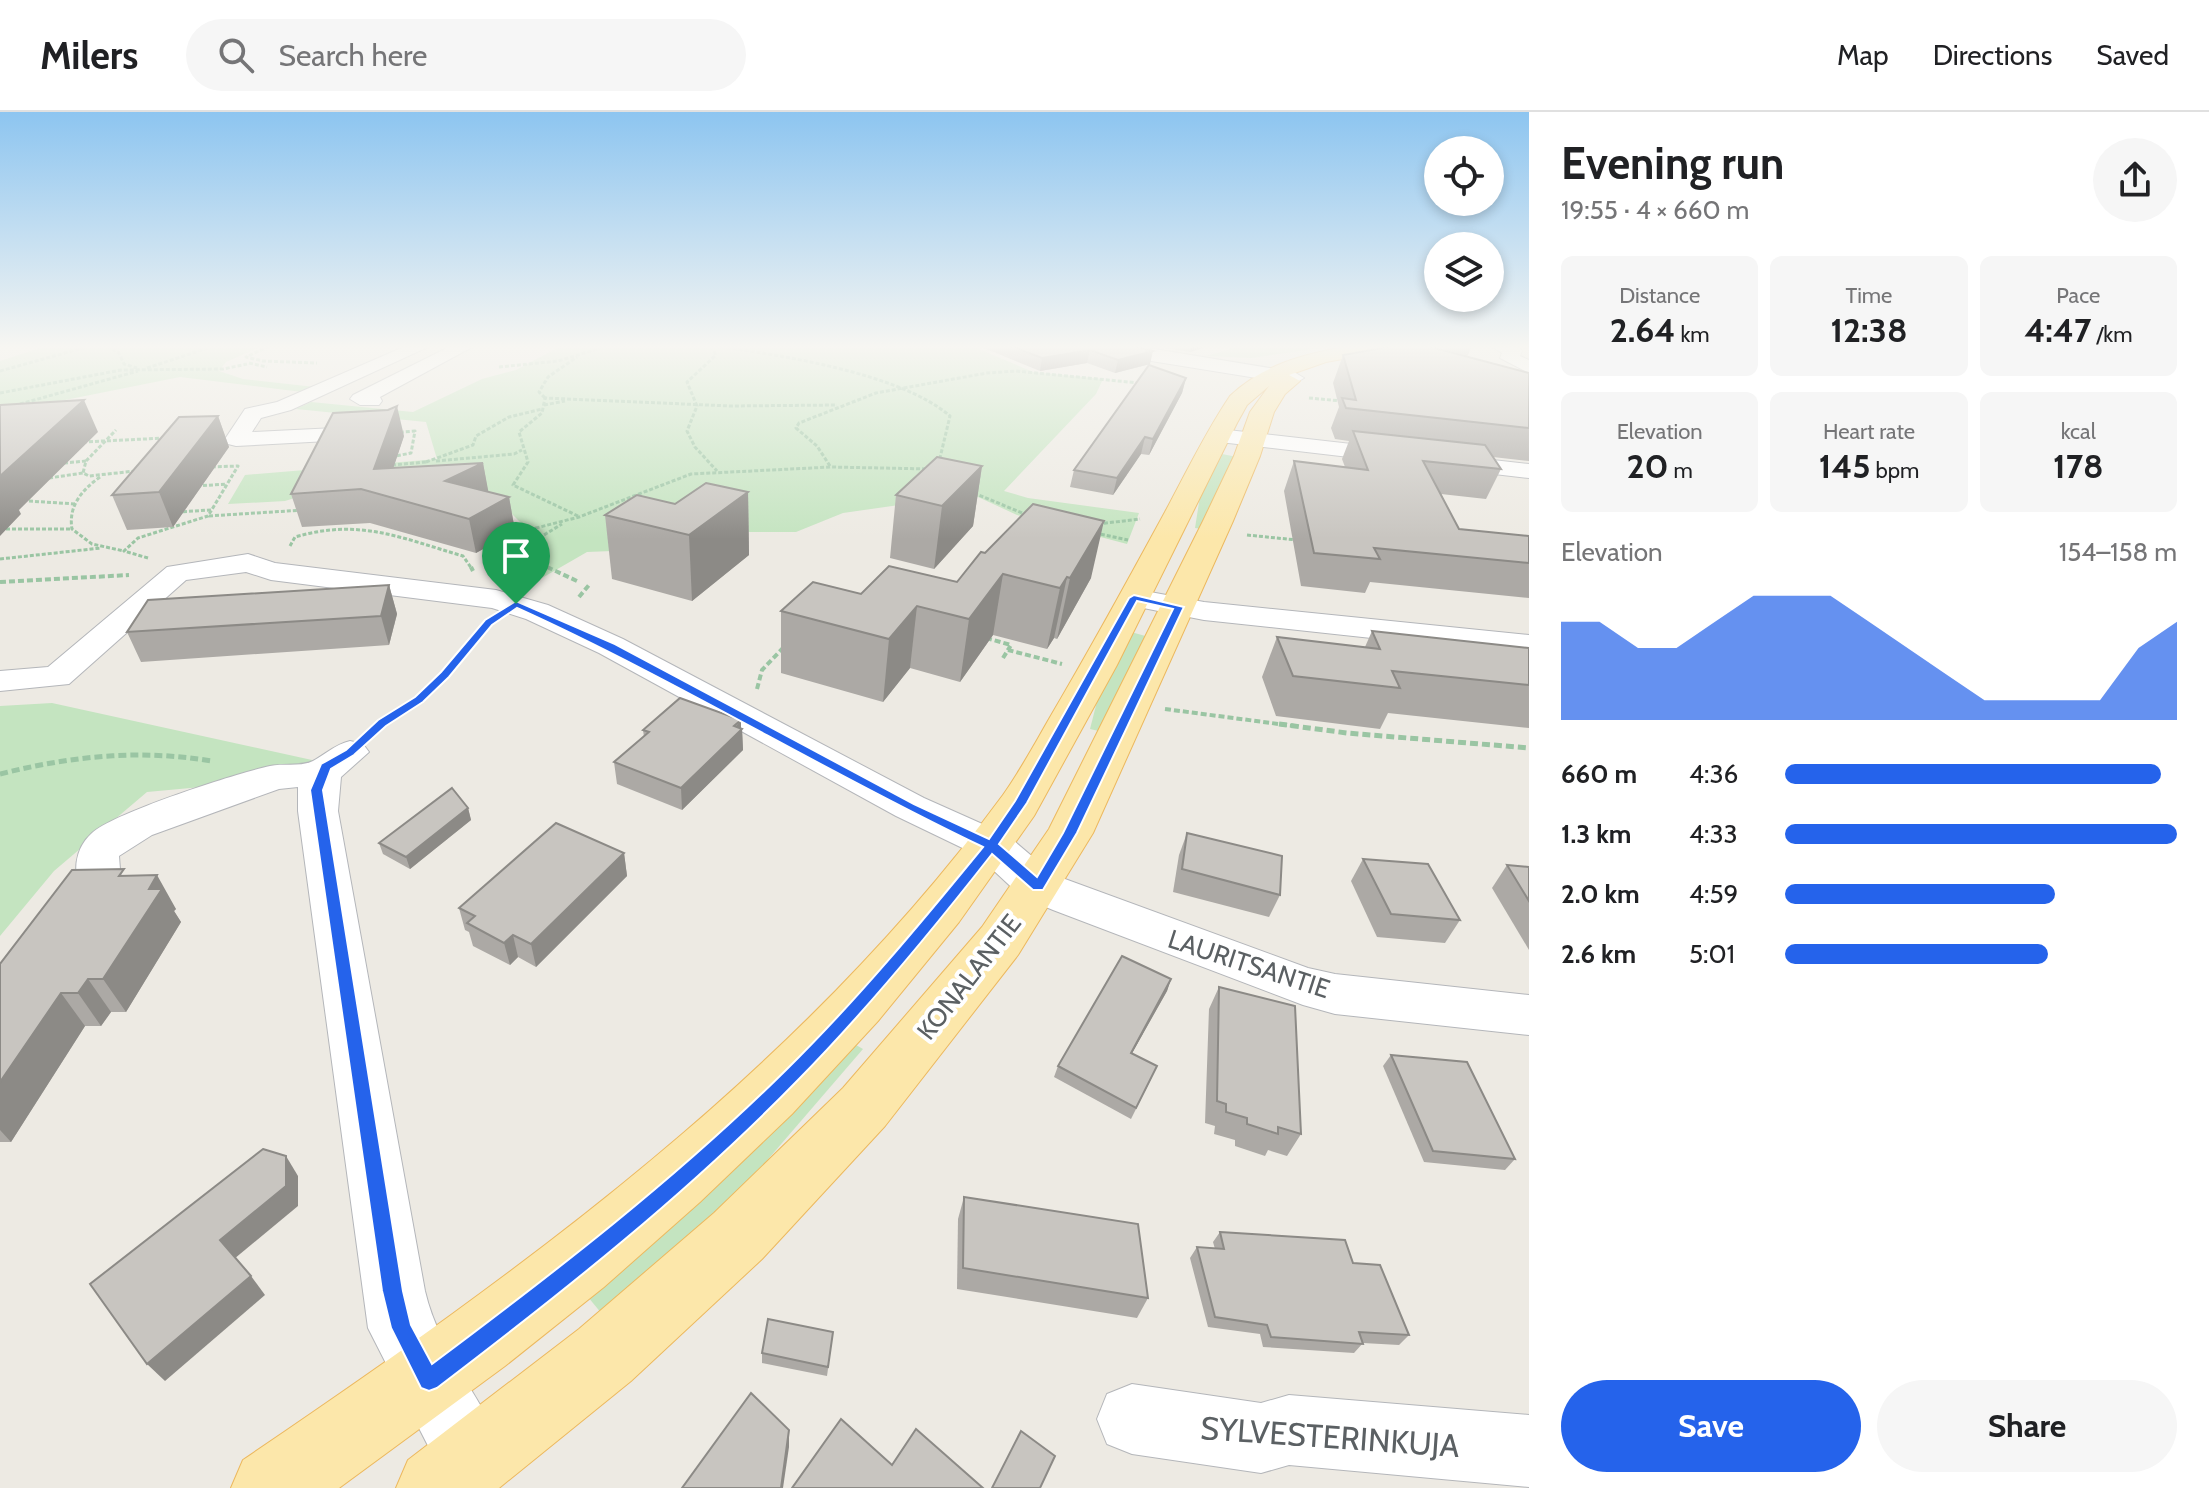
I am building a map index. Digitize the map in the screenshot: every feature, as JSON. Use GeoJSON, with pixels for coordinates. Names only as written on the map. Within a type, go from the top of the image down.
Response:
{"type":"FeatureCollection","features":[{"type":"Feature","properties":{"kind":"main road","name":"KONALANTIE"},"geometry":{"type":"LineString","coordinates":[[455,1474],[605,1355],[738,1236],[864,1107],[1000,941],[1015,866],[1021,803],[1094,673],[1233,410]]}},
{"type":"Feature","properties":{"kind":"main road","name":"KONALANTIE"},"geometry":{"type":"LineString","coordinates":[[271,1488],[429,1380],[552,1287],[661,1197],[771,1095],[907,951],[1015,866],[1070,833],[1179,607],[1264,410]]}},
{"type":"Feature","properties":{"kind":"street"},"geometry":{"type":"LineString","coordinates":[[275,410],[247,423],[236,439],[387,432]]}},
{"type":"Feature","properties":{"kind":"street"},"geometry":{"type":"LineString","coordinates":[[1219,436],[1529,471]]}},
{"type":"Feature","properties":{"kind":"street"},"geometry":{"type":"LineString","coordinates":[[1430,438],[1437,442],[1447,462]]}},
{"type":"Feature","properties":{"kind":"street","name":"LAURITSANTIE"},"geometry":{"type":"LineString","coordinates":[[212,567],[248,563],[271,571],[516,592],[1015,866],[1303,986],[1335,994],[1526,1019]]}},
{"type":"Feature","properties":{"kind":"street"},"geometry":{"type":"LineString","coordinates":[[0,681],[57,677],[177,573],[212,567]]}},
{"type":"Feature","properties":{"kind":"street"},"geometry":{"type":"LineString","coordinates":[[1134,598],[1179,607],[1529,645]]}},
{"type":"Feature","properties":{"kind":"street"},"geometry":{"type":"LineString","coordinates":[[99,883],[98,854],[108,842],[137,825],[321,766],[316,790],[318,811],[393,1291],[401,1328],[429,1380],[455,1474]]}},
{"type":"Feature","properties":{"kind":"street","name":"SYLVESTERINKUJA"},"geometry":{"type":"LineString","coordinates":[[1132,1419],[1261,1438],[1289,1430],[1529,1451]]}},
{"type":"Feature","properties":{"kind":"path"},"geometry":{"type":"LineString","coordinates":[[426,462],[473,445],[476,436],[527,410]]}},
{"type":"Feature","properties":{"kind":"path"},"geometry":{"type":"LineString","coordinates":[[541,410],[539,416],[519,432],[528,462],[513,485],[524,493],[578,516]]}},
{"type":"Feature","properties":{"kind":"path"},"geometry":{"type":"LineString","coordinates":[[695,410],[687,431],[717,471]]}},
{"type":"Feature","properties":{"kind":"path"},"geometry":{"type":"LineString","coordinates":[[799,410],[811,417]]}},
{"type":"Feature","properties":{"kind":"path"},"geometry":{"type":"LineString","coordinates":[[827,410],[804,420],[796,428],[817,446],[831,467]]}},
{"type":"Feature","properties":{"kind":"path"},"geometry":{"type":"LineString","coordinates":[[0,774],[113,754],[171,754],[211,761],[321,766],[419,700],[445,675],[516,592],[543,545],[536,528],[568,520],[682,477],[717,471],[831,467],[934,469],[939,463],[950,416],[944,410]]}},
{"type":"Feature","properties":{"kind":"path"},"geometry":{"type":"LineString","coordinates":[[208,516],[238,466],[196,466],[218,435],[247,423]]}},
{"type":"Feature","properties":{"kind":"path"},"geometry":{"type":"LineString","coordinates":[[83,473],[86,461],[116,430]]}},
{"type":"Feature","properties":{"kind":"path"},"geometry":{"type":"LineString","coordinates":[[79,443],[167,438],[172,432]]}},
{"type":"Feature","properties":{"kind":"path"},"geometry":{"type":"LineString","coordinates":[[392,465],[514,454],[522,450]]}},
{"type":"Feature","properties":{"kind":"path"},"geometry":{"type":"LineString","coordinates":[[55,463],[86,461]]}},
{"type":"Feature","properties":{"kind":"path"},"geometry":{"type":"LineString","coordinates":[[37,479],[83,473],[101,477],[135,471]]}},
{"type":"Feature","properties":{"kind":"path"},"geometry":{"type":"LineString","coordinates":[[101,477],[82,492],[70,513],[72,529],[83,539],[133,556],[212,567]]}},
{"type":"Feature","properties":{"kind":"path"},"geometry":{"type":"LineString","coordinates":[[196,486],[227,484]]}},
{"type":"Feature","properties":{"kind":"path"},"geometry":{"type":"LineString","coordinates":[[966,489],[1036,518]]}},
{"type":"Feature","properties":{"kind":"path"},"geometry":{"type":"LineString","coordinates":[[29,501],[75,504]]}},
{"type":"Feature","properties":{"kind":"path"},"geometry":{"type":"LineString","coordinates":[[124,551],[138,538],[208,516],[305,509],[312,502]]}},
{"type":"Feature","properties":{"kind":"path"},"geometry":{"type":"LineString","coordinates":[[305,509],[306,519]]}},
{"type":"Feature","properties":{"kind":"path"},"geometry":{"type":"LineString","coordinates":[[172,513],[211,510]]}},
{"type":"Feature","properties":{"kind":"path"},"geometry":{"type":"LineString","coordinates":[[248,522],[253,513]]}},
{"type":"Feature","properties":{"kind":"path"},"geometry":{"type":"LineString","coordinates":[[1088,525],[1150,517]]}},
{"type":"Feature","properties":{"kind":"path"},"geometry":{"type":"LineString","coordinates":[[539,538],[568,520]]}},
{"type":"Feature","properties":{"kind":"path"},"geometry":{"type":"LineString","coordinates":[[286,553],[295,537],[316,531],[366,528],[463,556],[471,564],[475,575]]}},
{"type":"Feature","properties":{"kind":"path"},"geometry":{"type":"LineString","coordinates":[[6,529],[72,529]]}},
{"type":"Feature","properties":{"kind":"path"},"geometry":{"type":"LineString","coordinates":[[299,536],[302,529]]}},
{"type":"Feature","properties":{"kind":"path"},"geometry":{"type":"LineString","coordinates":[[1083,530],[1135,542]]}},
{"type":"Feature","properties":{"kind":"path"},"geometry":{"type":"LineString","coordinates":[[1234,534],[1312,542]]}},
{"type":"Feature","properties":{"kind":"path"},"geometry":{"type":"LineString","coordinates":[[0,559],[106,547]]}},
{"type":"Feature","properties":{"kind":"path"},"geometry":{"type":"LineString","coordinates":[[533,561],[577,581]]}},
{"type":"Feature","properties":{"kind":"path"},"geometry":{"type":"LineString","coordinates":[[0,582],[177,573]]}},
{"type":"Feature","properties":{"kind":"path"},"geometry":{"type":"LineString","coordinates":[[579,597],[589,585]]}},
{"type":"Feature","properties":{"kind":"path"},"geometry":{"type":"LineString","coordinates":[[982,638],[1011,645],[1003,658]]}},
{"type":"Feature","properties":{"kind":"path"},"geometry":{"type":"LineString","coordinates":[[762,670],[789,642]]}},
{"type":"Feature","properties":{"kind":"path"},"geometry":{"type":"LineString","coordinates":[[1008,650],[1094,673]]}},
{"type":"Feature","properties":{"kind":"path"},"geometry":{"type":"LineString","coordinates":[[1160,708],[1347,733],[1529,748]]}},
{"type":"Feature","properties":{"kind":"green space"},"geometry":{"type":"Polygon","coordinates":[[[308,410],[1081,410],[1004,491],[1028,498],[1139,513],[1127,544],[1017,515],[978,497],[948,494],[913,503],[843,513],[796,532],[733,532],[637,550],[587,552],[535,582],[503,576],[527,547],[530,532],[498,500],[320,490],[285,501],[228,504],[245,475],[437,459],[426,422],[308,410]]]}},
{"type":"Feature","properties":{"kind":"green space"},"geometry":{"type":"Polygon","coordinates":[[[1222,454],[1237,457],[1202,529],[1195,528],[1200,496],[1222,454]]]}},
{"type":"Feature","properties":{"kind":"green space"},"geometry":{"type":"Polygon","coordinates":[[[1131,632],[1149,637],[1103,732],[1090,729],[1103,678],[1131,632]]]}},
{"type":"Feature","properties":{"kind":"green space"},"geometry":{"type":"Polygon","coordinates":[[[52,703],[312,760],[301,778],[147,792],[54,871],[0,936],[0,706],[52,703]]]}},
{"type":"Feature","properties":{"kind":"green space"},"geometry":{"type":"Polygon","coordinates":[[[849,1041],[863,1049],[713,1223],[606,1319],[584,1292],[849,1041]]]}},
{"type":"Feature","properties":{"kind":"building"},"geometry":{"type":"Polygon","coordinates":[[[0,410],[73,410],[0,476],[0,410]]]}},
{"type":"Feature","properties":{"kind":"building"},"geometry":{"type":"Polygon","coordinates":[[[395,410],[374,469],[483,463],[445,481],[509,497],[469,519],[361,489],[291,494],[333,413],[395,410]]]}},
{"type":"Feature","properties":{"kind":"building"},"geometry":{"type":"Polygon","coordinates":[[[1117,410],[1169,410],[1153,439],[1145,437],[1117,478],[1074,470],[1117,410]]]}},
{"type":"Feature","properties":{"kind":"building"},"geometry":{"type":"Polygon","coordinates":[[[1366,410],[1529,410],[1529,428],[1366,410]]]}},
{"type":"Feature","properties":{"kind":"building"},"geometry":{"type":"Polygon","coordinates":[[[218,416],[159,492],[112,495],[179,417],[218,416]]]}},
{"type":"Feature","properties":{"kind":"building"},"geometry":{"type":"Polygon","coordinates":[[[1353,431],[1485,445],[1501,469],[1423,461],[1459,529],[1529,536],[1529,563],[1374,548],[1380,559],[1314,553],[1294,461],[1368,470],[1353,431]]]}},
{"type":"Feature","properties":{"kind":"building"},"geometry":{"type":"Polygon","coordinates":[[[937,457],[982,466],[942,506],[896,495],[937,457]]]}},
{"type":"Feature","properties":{"kind":"building"},"geometry":{"type":"Polygon","coordinates":[[[706,483],[748,492],[689,535],[605,515],[637,495],[675,504],[706,483]]]}},
{"type":"Feature","properties":{"kind":"building"},"geometry":{"type":"Polygon","coordinates":[[[1033,504],[1104,521],[1070,578],[1067,577],[1060,588],[1003,574],[969,619],[917,606],[889,639],[781,611],[813,582],[861,594],[889,566],[957,582],[981,552],[985,553],[1033,504]]]}},
{"type":"Feature","properties":{"kind":"building"},"geometry":{"type":"Polygon","coordinates":[[[389,585],[381,616],[127,632],[148,600],[389,585]]]}},
{"type":"Feature","properties":{"kind":"building"},"geometry":{"type":"Polygon","coordinates":[[[1372,631],[1529,648],[1529,685],[1392,671],[1400,688],[1293,676],[1277,637],[1380,649],[1372,631]]]}},
{"type":"Feature","properties":{"kind":"building"},"geometry":{"type":"Polygon","coordinates":[[[680,698],[741,720],[734,726],[742,729],[681,788],[614,762],[649,732],[643,730],[680,698]]]}},
{"type":"Feature","properties":{"kind":"building"},"geometry":{"type":"Polygon","coordinates":[[[452,788],[468,808],[406,857],[379,843],[452,788]]]}},
{"type":"Feature","properties":{"kind":"building"},"geometry":{"type":"Polygon","coordinates":[[[556,823],[624,853],[531,944],[513,935],[504,943],[467,923],[475,916],[459,908],[556,823]]]}},
{"type":"Feature","properties":{"kind":"building"},"geometry":{"type":"Polygon","coordinates":[[[1187,833],[1282,856],[1280,895],[1182,869],[1187,833]]]}},
{"type":"Feature","properties":{"kind":"building"},"geometry":{"type":"Polygon","coordinates":[[[1363,859],[1428,864],[1460,920],[1391,914],[1363,859]]]}},
{"type":"Feature","properties":{"kind":"building"},"geometry":{"type":"Polygon","coordinates":[[[1507,865],[1529,867],[1529,901],[1507,865]]]}},
{"type":"Feature","properties":{"kind":"building"},"geometry":{"type":"Polygon","coordinates":[[[124,869],[119,876],[157,875],[149,889],[162,889],[103,979],[88,979],[78,993],[61,993],[0,1082],[0,964],[72,870],[124,869]]]}},
{"type":"Feature","properties":{"kind":"building"},"geometry":{"type":"Polygon","coordinates":[[[1122,956],[1171,979],[1131,1053],[1157,1066],[1136,1108],[1058,1066],[1122,956]]]}},
{"type":"Feature","properties":{"kind":"building"},"geometry":{"type":"Polygon","coordinates":[[[1219,987],[1295,1006],[1301,1134],[1278,1127],[1278,1134],[1247,1124],[1247,1118],[1226,1112],[1226,1104],[1217,1101],[1219,987]]]}},
{"type":"Feature","properties":{"kind":"building"},"geometry":{"type":"Polygon","coordinates":[[[1391,1055],[1467,1062],[1515,1159],[1433,1151],[1391,1055]]]}},
{"type":"Feature","properties":{"kind":"building"},"geometry":{"type":"Polygon","coordinates":[[[263,1149],[286,1156],[286,1186],[220,1240],[251,1276],[147,1364],[90,1284],[263,1149]]]}},
{"type":"Feature","properties":{"kind":"building"},"geometry":{"type":"Polygon","coordinates":[[[964,1197],[1138,1224],[1148,1298],[963,1268],[964,1197]]]}},
{"type":"Feature","properties":{"kind":"building"},"geometry":{"type":"Polygon","coordinates":[[[1220,1232],[1345,1240],[1353,1263],[1380,1265],[1409,1335],[1359,1332],[1363,1344],[1271,1337],[1267,1325],[1215,1317],[1197,1247],[1224,1249],[1220,1232]]]}},
{"type":"Feature","properties":{"kind":"building"},"geometry":{"type":"Polygon","coordinates":[[[768,1319],[833,1332],[828,1367],[762,1353],[768,1319]]]}},
{"type":"Feature","properties":{"kind":"building"},"geometry":{"type":"Polygon","coordinates":[[[751,1393],[789,1430],[781,1488],[682,1488],[751,1393]]]}},
{"type":"Feature","properties":{"kind":"building"},"geometry":{"type":"Polygon","coordinates":[[[841,1419],[892,1465],[916,1429],[983,1488],[792,1488],[841,1419]]]}},
{"type":"Feature","properties":{"kind":"building"},"geometry":{"type":"Polygon","coordinates":[[[1021,1431],[1055,1456],[1040,1488],[992,1488],[1021,1431]]]}},
{"type":"Feature","properties":{"kind":"route"},"geometry":{"type":"LineString","coordinates":[[516,604],[489,623],[445,675],[419,700],[382,723],[350,752],[326,767],[316,790],[393,1291],[401,1328],[429,1380],[552,1287],[685,1177],[793,1074],[907,951],[992,845],[1021,803],[1134,598],[1179,607],[1070,833],[1038,886],[992,845],[910,807],[611,646],[516,604]]}}]}
